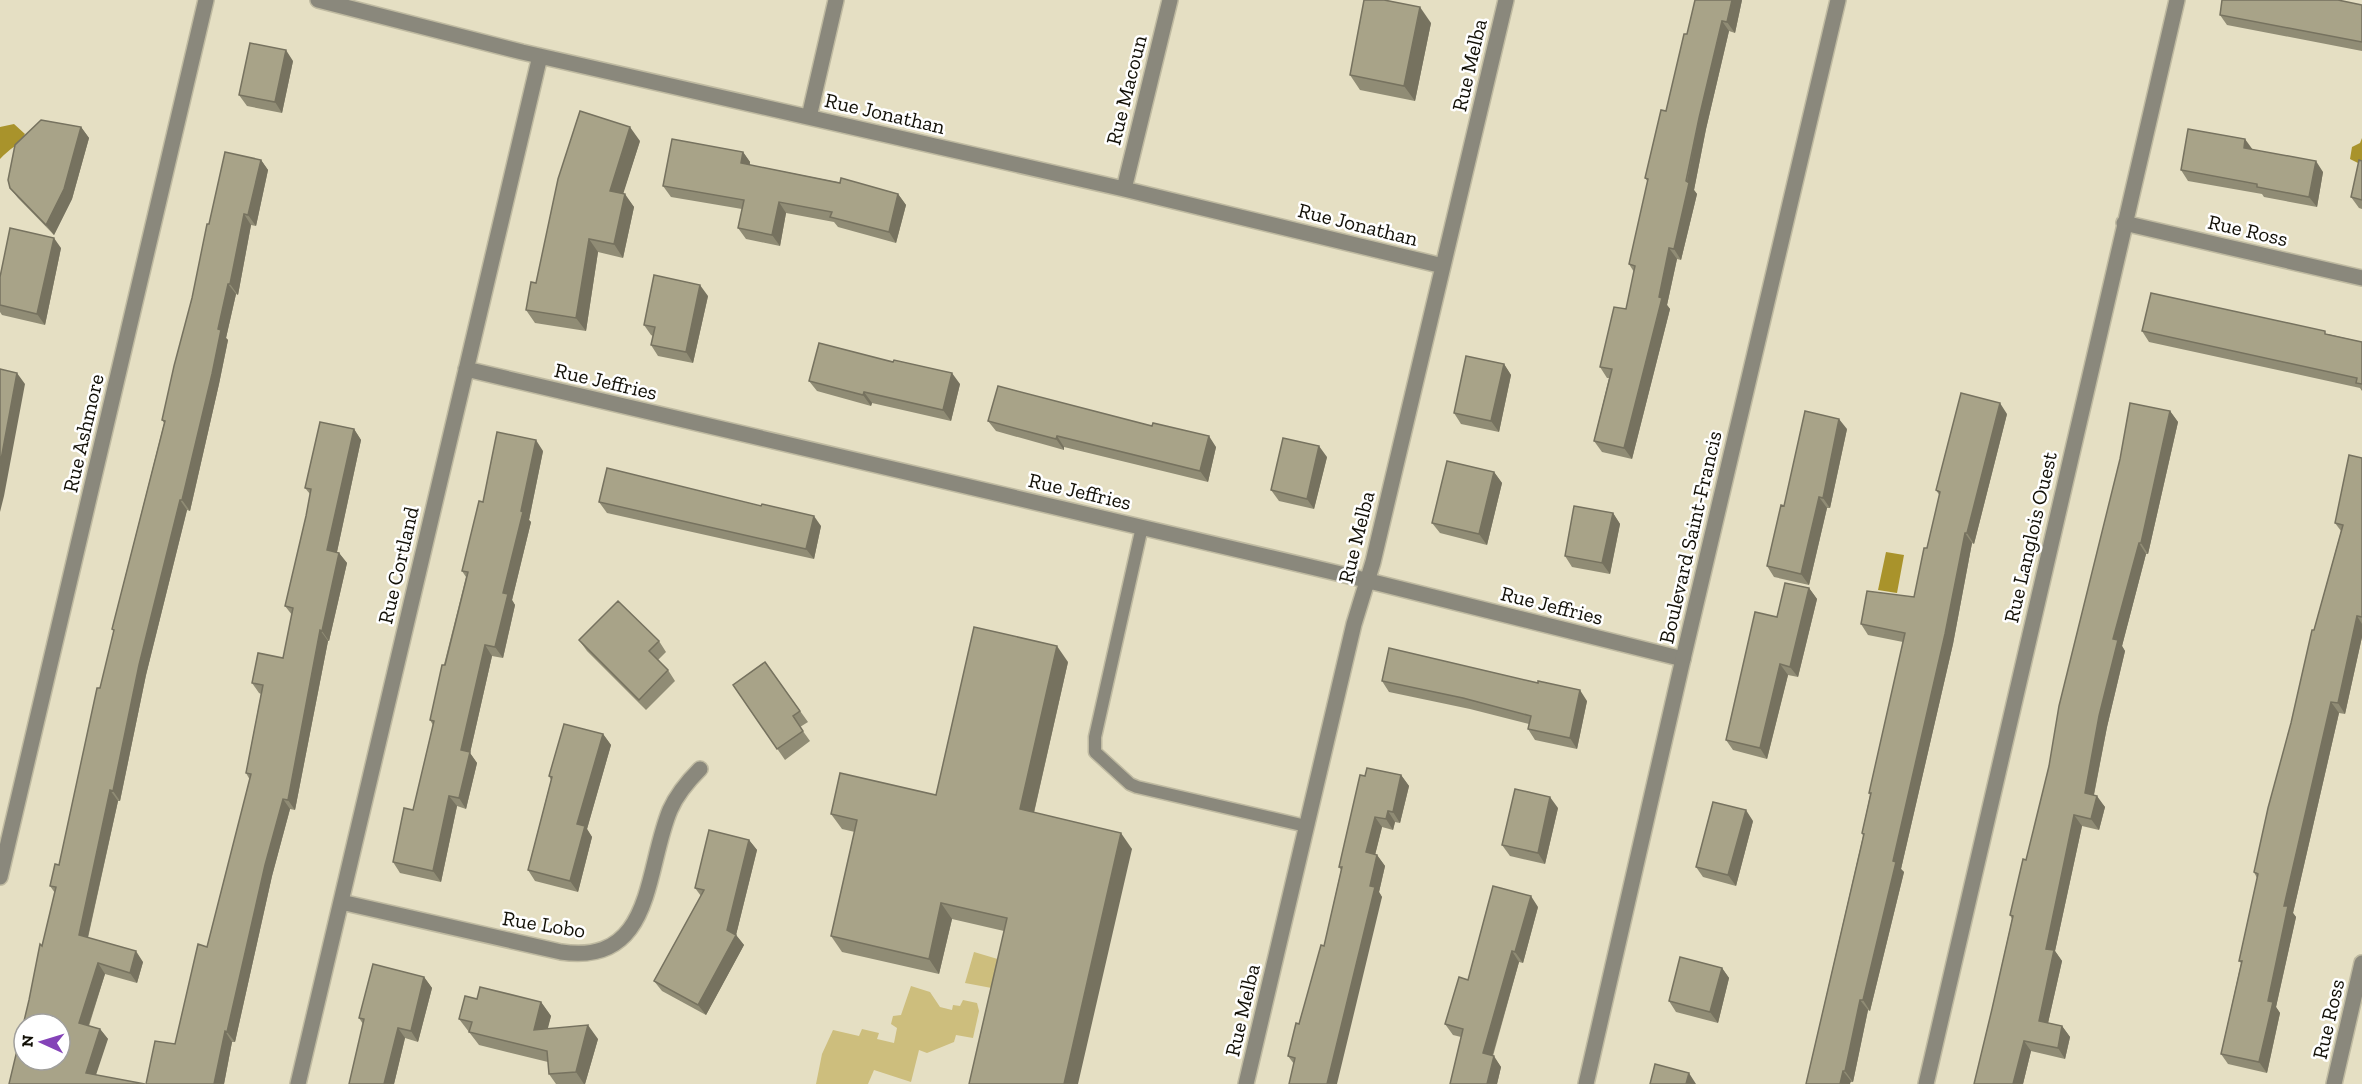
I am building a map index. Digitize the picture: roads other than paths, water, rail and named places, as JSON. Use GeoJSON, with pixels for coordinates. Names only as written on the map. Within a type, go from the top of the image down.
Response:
{"type":"FeatureCollection","features":[{"type":"Feature","properties":{"kind":"street","name":"Rue Ashmore"},"geometry":{"type":"LineString","coordinates":[[0,877],[206,0]]}},
{"type":"Feature","properties":{"kind":"street","name":"Rue Jonathan"},"geometry":{"type":"LineString","coordinates":[[318,0],[540,56],[1124,189],[1443,266]]}},
{"type":"Feature","properties":{"kind":"street"},"geometry":{"type":"LineString","coordinates":[[809,117],[836,0]]}},
{"type":"Feature","properties":{"kind":"street","name":"Rue Macoun"},"geometry":{"type":"LineString","coordinates":[[1124,189],[1170,0]]}},
{"type":"Feature","properties":{"kind":"street","name":"Rue Melba"},"geometry":{"type":"LineString","coordinates":[[1246,1084],[1354,624],[1367,582],[1506,0]]}},
{"type":"Feature","properties":{"kind":"street","name":"Boulevard Saint-Francis"},"geometry":{"type":"LineString","coordinates":[[1586,1084],[1683,658],[1838,0]]}},
{"type":"Feature","properties":{"kind":"street","name":"Rue Langlois Ouest"},"geometry":{"type":"LineString","coordinates":[[1926,1084],[2177,0]]}},
{"type":"Feature","properties":{"kind":"street","name":"Rue Cortland"},"geometry":{"type":"LineString","coordinates":[[298,1084],[540,56]]}},
{"type":"Feature","properties":{"kind":"street","name":"Rue Ross"},"geometry":{"type":"LineString","coordinates":[[2124,223],[2362,278]]}},
{"type":"Feature","properties":{"kind":"street","name":"Rue Jeffries"},"geometry":{"type":"LineString","coordinates":[[466,369],[1142,527],[1683,658]]}},
{"type":"Feature","properties":{"kind":"street","name":"Rue Lobo"},"geometry":{"type":"LineString","coordinates":[[341,902],[561,952],[579,955],[608,947],[634,926],[649,884],[671,807],[677,795],[700,769]]}},
{"type":"Feature","properties":{"kind":"street","name":"Rue Ross"},"geometry":{"type":"LineString","coordinates":[[2334,1084],[2362,963]]}},
{"type":"Feature","properties":{"kind":"lane"},"geometry":{"type":"LineString","coordinates":[[1142,527],[1095,737],[1095,752],[1137,787],[1306,826]]}}]}
